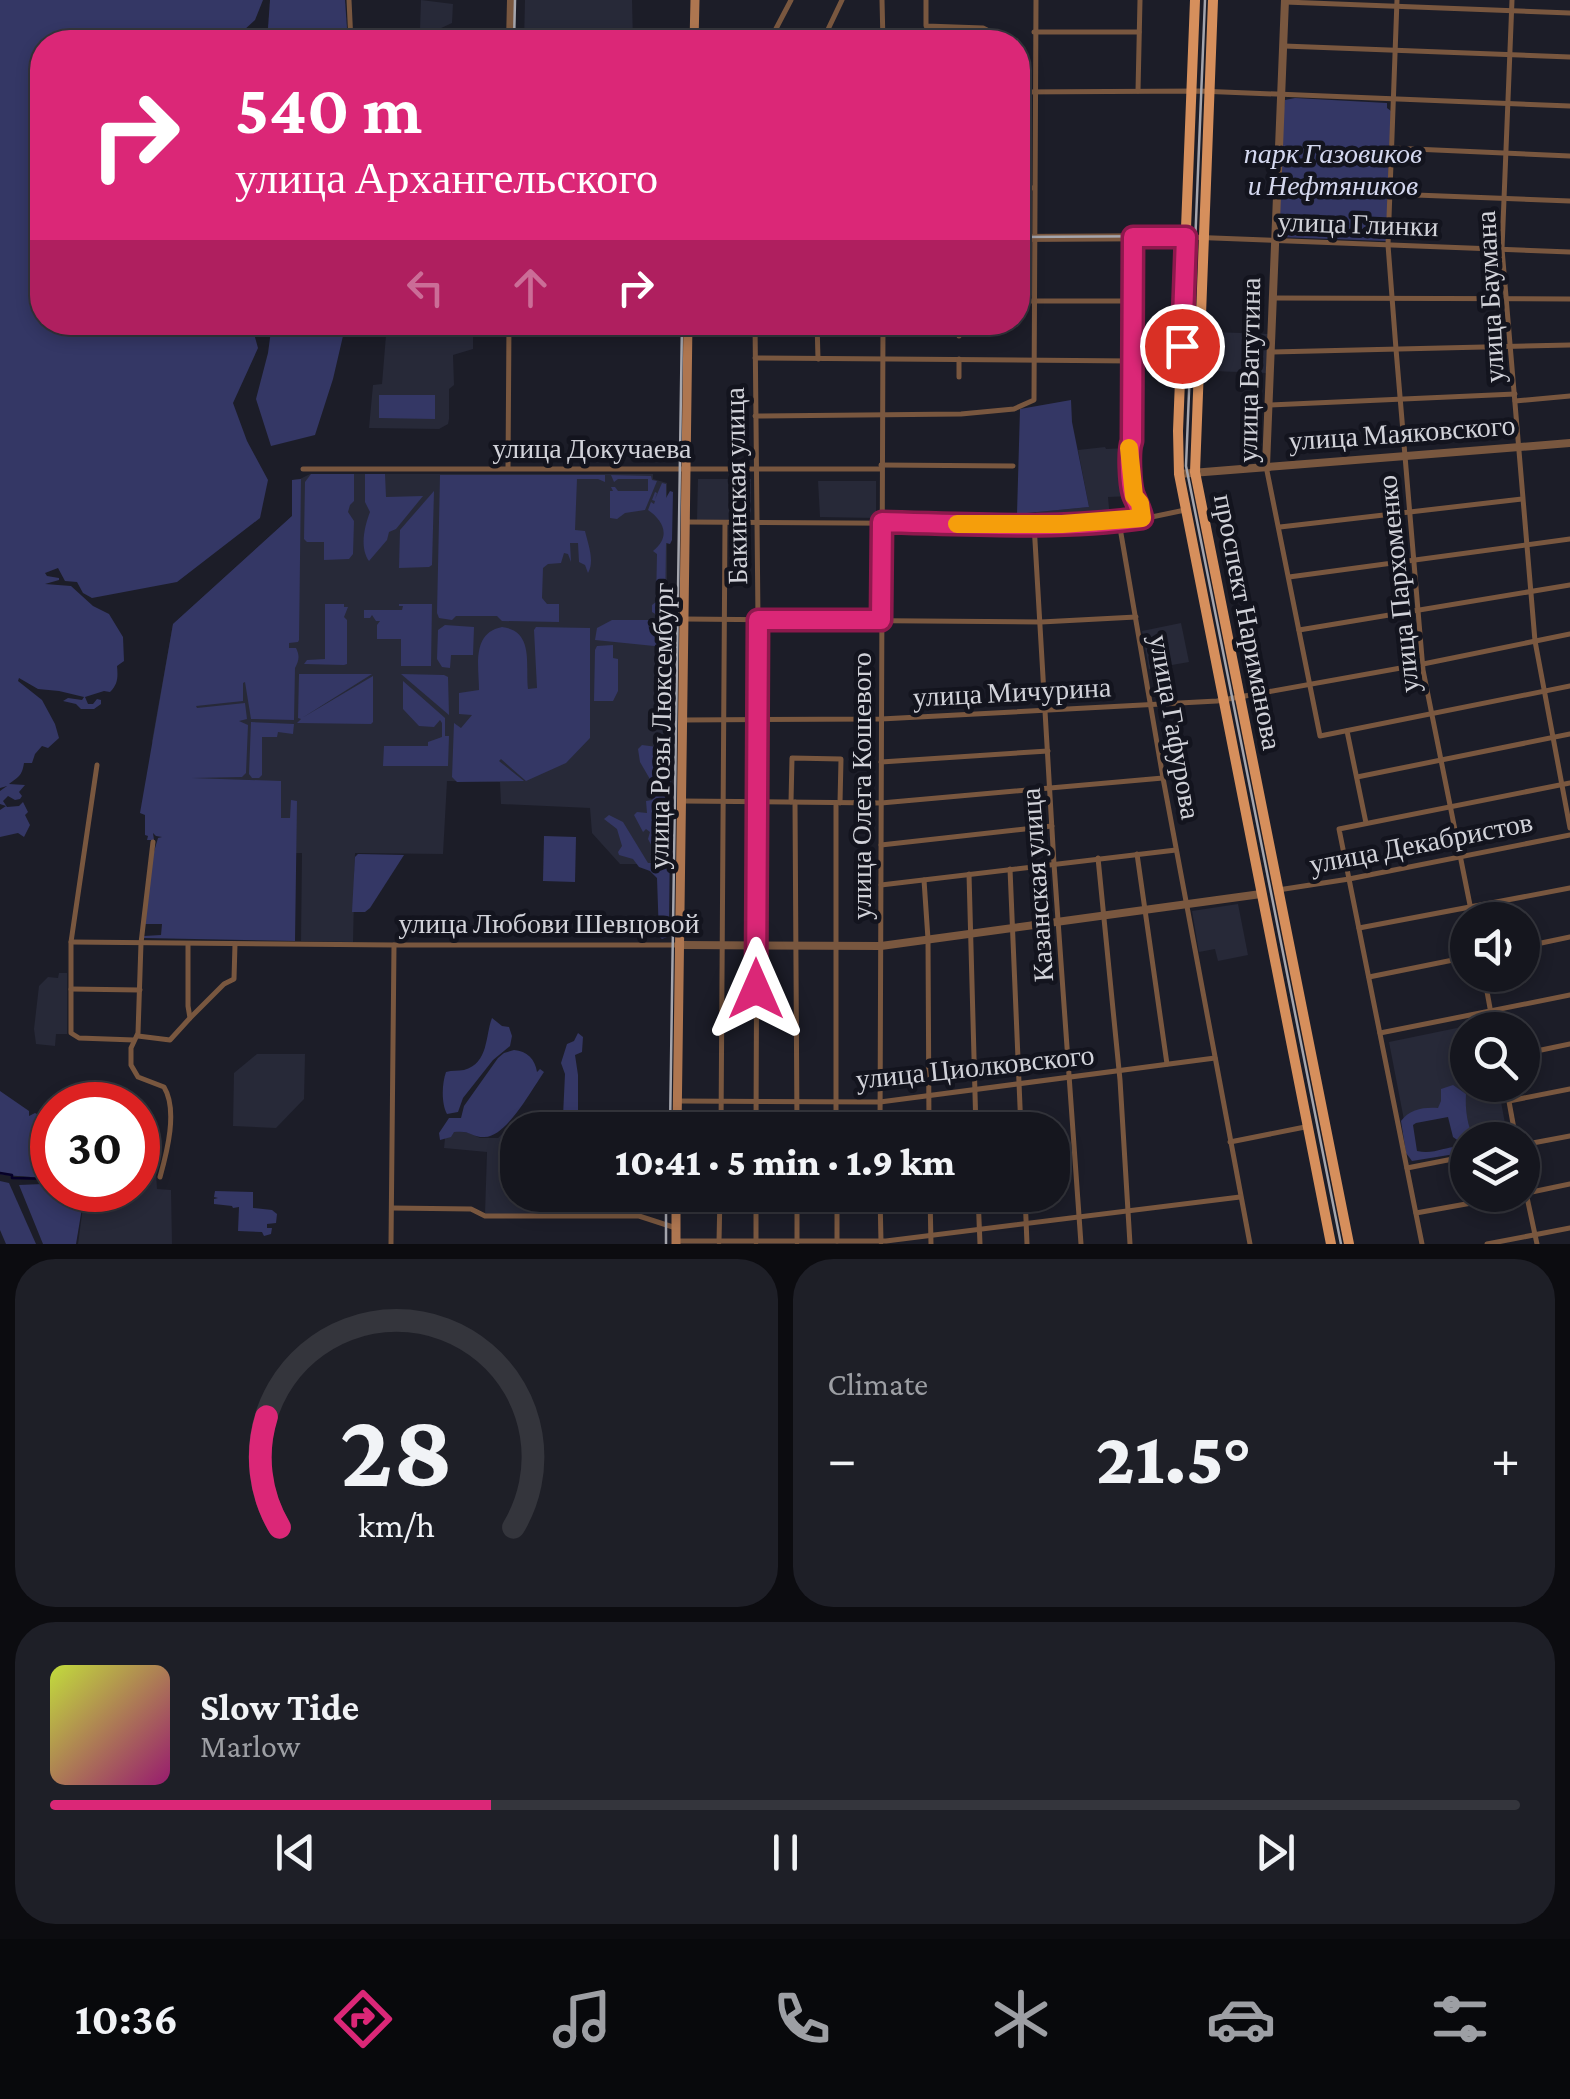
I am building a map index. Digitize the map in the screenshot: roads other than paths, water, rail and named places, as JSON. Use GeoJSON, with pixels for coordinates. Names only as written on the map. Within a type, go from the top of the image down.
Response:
{"type":"FeatureCollection","features":[{"type":"Feature","properties":{"kind":"main road"},"geometry":{"type":"LineString","coordinates":[[694,30],[695,0]]}},
{"type":"Feature","properties":{"kind":"main road","name":"проспект Нариманова"},"geometry":{"type":"LineString","coordinates":[[1195,0],[1178,474],[1331,1244]]}},
{"type":"Feature","properties":{"kind":"main road","name":"проспект Нариманова"},"geometry":{"type":"LineString","coordinates":[[1213,0],[1195,472],[1349,1244]]}},
{"type":"Feature","properties":{"kind":"main road","name":"улица Розы Люксембург"},"geometry":{"type":"LineString","coordinates":[[678,1112],[688,335]]}},
{"type":"Feature","properties":{"kind":"main road"},"geometry":{"type":"LineString","coordinates":[[1261,894],[1278,890]]}},
{"type":"Feature","properties":{"kind":"main road"},"geometry":{"type":"LineString","coordinates":[[676,1212],[676,1242]]}},
{"type":"Feature","properties":{"kind":"street"},"geometry":{"type":"LineString","coordinates":[[349,0],[351,30]]}},
{"type":"Feature","properties":{"kind":"street"},"geometry":{"type":"LineString","coordinates":[[510,30],[511,0]]}},
{"type":"Feature","properties":{"kind":"street"},"geometry":{"type":"LineString","coordinates":[[775,30],[791,0]]}},
{"type":"Feature","properties":{"kind":"street"},"geometry":{"type":"LineString","coordinates":[[828,30],[842,0]]}},
{"type":"Feature","properties":{"kind":"street"},"geometry":{"type":"LineString","coordinates":[[882,0],[883,30]]}},
{"type":"Feature","properties":{"kind":"street"},"geometry":{"type":"LineString","coordinates":[[926,0],[926,26],[987,30]]}},
{"type":"Feature","properties":{"kind":"street"},"geometry":{"type":"LineString","coordinates":[[755,416],[992,412],[1014,409],[1034,400],[1036,0]]}},
{"type":"Feature","properties":{"kind":"street"},"geometry":{"type":"LineString","coordinates":[[1138,91],[1140,0]]}},
{"type":"Feature","properties":{"kind":"street","name":"улица Баумана"},"geometry":{"type":"LineString","coordinates":[[1512,0],[1502,249],[1534,641],[1570,832]]}},
{"type":"Feature","properties":{"kind":"street"},"geometry":{"type":"LineString","coordinates":[[1285,1],[1570,13]]}},
{"type":"Feature","properties":{"kind":"street","name":"улица Ватутина"},"geometry":{"type":"LineString","coordinates":[[1285,1],[1266,466],[1320,736],[1347,731]]}},
{"type":"Feature","properties":{"kind":"street","name":"улица Пархоменко"},"geometry":{"type":"LineString","coordinates":[[1397,3],[1388,246],[1400,400],[1422,664],[1470,902]]}},
{"type":"Feature","properties":{"kind":"street"},"geometry":{"type":"LineString","coordinates":[[1034,32],[1139,32]]}},
{"type":"Feature","properties":{"kind":"street"},"geometry":{"type":"LineString","coordinates":[[1284,46],[1570,57]]}},
{"type":"Feature","properties":{"kind":"street"},"geometry":{"type":"LineString","coordinates":[[1030,92],[1192,91],[1570,106]]}},
{"type":"Feature","properties":{"kind":"street"},"geometry":{"type":"LineString","coordinates":[[1392,148],[1570,156]]}},
{"type":"Feature","properties":{"kind":"street"},"geometry":{"type":"LineString","coordinates":[[1030,188],[1035,188]]}},
{"type":"Feature","properties":{"kind":"street"},"geometry":{"type":"LineString","coordinates":[[1390,194],[1570,201]]}},
{"type":"Feature","properties":{"kind":"street"},"geometry":{"type":"LineString","coordinates":[[1133,237],[1134,361],[1132,441],[1128,450],[1134,496],[1140,503],[1142,518]]}},
{"type":"Feature","properties":{"kind":"street"},"geometry":{"type":"LineString","coordinates":[[1030,238],[1186,237]]}},
{"type":"Feature","properties":{"kind":"street","name":"улица Глинки"},"geometry":{"type":"LineString","coordinates":[[1186,237],[1570,252]]}},
{"type":"Feature","properties":{"kind":"street"},"geometry":{"type":"LineString","coordinates":[[1273,298],[1570,300]]}},
{"type":"Feature","properties":{"kind":"street"},"geometry":{"type":"LineString","coordinates":[[1030,300],[1134,301]]}},
{"type":"Feature","properties":{"kind":"street"},"geometry":{"type":"LineString","coordinates":[[508,468],[509,335]]}},
{"type":"Feature","properties":{"kind":"street","name":"Бакинская улица"},"geometry":{"type":"LineString","coordinates":[[756,335],[756,1112]]}},
{"type":"Feature","properties":{"kind":"street"},"geometry":{"type":"LineString","coordinates":[[818,335],[818,359]]}},
{"type":"Feature","properties":{"kind":"street","name":"улица Олега Кошевого"},"geometry":{"type":"LineString","coordinates":[[880,1112],[883,335]]}},
{"type":"Feature","properties":{"kind":"street"},"geometry":{"type":"LineString","coordinates":[[1272,352],[1570,345]]}},
{"type":"Feature","properties":{"kind":"street"},"geometry":{"type":"LineString","coordinates":[[755,358],[1134,361]]}},
{"type":"Feature","properties":{"kind":"street"},"geometry":{"type":"LineString","coordinates":[[958,359],[958,378]]}},
{"type":"Feature","properties":{"kind":"street"},"geometry":{"type":"LineString","coordinates":[[1269,406],[1570,396]]}},
{"type":"Feature","properties":{"kind":"street","name":"улица Маяковского"},"geometry":{"type":"LineString","coordinates":[[1178,474],[1570,442]]}},
{"type":"Feature","properties":{"kind":"street","name":"улица Докучаева"},"geometry":{"type":"LineString","coordinates":[[303,468],[1013,466]]}},
{"type":"Feature","properties":{"kind":"street"},"geometry":{"type":"LineString","coordinates":[[1280,527],[1522,499]]}},
{"type":"Feature","properties":{"kind":"street"},"geometry":{"type":"LineString","coordinates":[[686,522],[1119,522],[1185,510]]}},
{"type":"Feature","properties":{"kind":"street"},"geometry":{"type":"LineString","coordinates":[[721,1112],[725,522]]}},
{"type":"Feature","properties":{"kind":"street","name":"улица Гафурова"},"geometry":{"type":"LineString","coordinates":[[1119,522],[1250,1244]]}},
{"type":"Feature","properties":{"kind":"street","name":"Казанская улица"},"geometry":{"type":"LineString","coordinates":[[1034,524],[1081,1244]]}},
{"type":"Feature","properties":{"kind":"street"},"geometry":{"type":"LineString","coordinates":[[1289,578],[1570,539]]}},
{"type":"Feature","properties":{"kind":"street"},"geometry":{"type":"LineString","coordinates":[[1299,630],[1570,585]]}},
{"type":"Feature","properties":{"kind":"street"},"geometry":{"type":"LineString","coordinates":[[685,619],[1040,622],[1136,617]]}},
{"type":"Feature","properties":{"kind":"street","name":"улица Мичурина"},"geometry":{"type":"LineString","coordinates":[[684,720],[882,719],[1223,701],[1570,634]]}},
{"type":"Feature","properties":{"kind":"street"},"geometry":{"type":"LineString","coordinates":[[1366,823],[1347,731],[1570,686]]}},
{"type":"Feature","properties":{"kind":"street"},"geometry":{"type":"LineString","coordinates":[[1357,777],[1570,734]]}},
{"type":"Feature","properties":{"kind":"street"},"geometry":{"type":"LineString","coordinates":[[881,762],[1048,750]]}},
{"type":"Feature","properties":{"kind":"street"},"geometry":{"type":"LineString","coordinates":[[796,1112],[792,758],[840,758],[836,1112]]}},
{"type":"Feature","properties":{"kind":"street"},"geometry":{"type":"LineString","coordinates":[[97,765],[71,942],[71,1033],[79,1038],[170,1040],[224,984],[234,979],[236,944]]}},
{"type":"Feature","properties":{"kind":"street"},"geometry":{"type":"LineString","coordinates":[[682,801],[881,803],[1163,778]]}},
{"type":"Feature","properties":{"kind":"street"},"geometry":{"type":"LineString","coordinates":[[1422,1244],[1340,829],[1570,782]]}},
{"type":"Feature","properties":{"kind":"street"},"geometry":{"type":"LineString","coordinates":[[881,845],[1052,826]]}},
{"type":"Feature","properties":{"kind":"street","name":"улица Декабристов"},"geometry":{"type":"LineString","coordinates":[[1278,890],[1350,879],[1570,832]]}},
{"type":"Feature","properties":{"kind":"street"},"geometry":{"type":"LineString","coordinates":[[152,1082],[134,1074],[131,1066],[153,842]]}},
{"type":"Feature","properties":{"kind":"street"},"geometry":{"type":"LineString","coordinates":[[881,885],[1176,850]]}},
{"type":"Feature","properties":{"kind":"street"},"geometry":{"type":"LineString","coordinates":[[1138,854],[1167,1065]]}},
{"type":"Feature","properties":{"kind":"street"},"geometry":{"type":"LineString","coordinates":[[1098,858],[1119,1071],[1130,1244]]}},
{"type":"Feature","properties":{"kind":"street"},"geometry":{"type":"LineString","coordinates":[[1010,869],[1020,1112]]}},
{"type":"Feature","properties":{"kind":"street"},"geometry":{"type":"LineString","coordinates":[[968,874],[976,1112]]}},
{"type":"Feature","properties":{"kind":"street"},"geometry":{"type":"LineString","coordinates":[[924,880],[929,1112]]}},
{"type":"Feature","properties":{"kind":"street"},"geometry":{"type":"LineString","coordinates":[[1497,902],[1570,888]]}},
{"type":"Feature","properties":{"kind":"street","name":"улица Любови Шевцовой"},"geometry":{"type":"LineString","coordinates":[[71,942],[881,946],[1261,894]]}},
{"type":"Feature","properties":{"kind":"street"},"geometry":{"type":"LineString","coordinates":[[1359,928],[1450,911]]}},
{"type":"Feature","properties":{"kind":"street"},"geometry":{"type":"LineString","coordinates":[[1540,944],[1570,938]]}},
{"type":"Feature","properties":{"kind":"street"},"geometry":{"type":"LineString","coordinates":[[188,944],[190,1018]]}},
{"type":"Feature","properties":{"kind":"street"},"geometry":{"type":"LineString","coordinates":[[391,1244],[394,946]]}},
{"type":"Feature","properties":{"kind":"street"},"geometry":{"type":"LineString","coordinates":[[1369,977],[1450,961]]}},
{"type":"Feature","properties":{"kind":"street"},"geometry":{"type":"LineString","coordinates":[[71,988],[140,990]]}},
{"type":"Feature","properties":{"kind":"street"},"geometry":{"type":"LineString","coordinates":[[1487,992],[1490,1010]]}},
{"type":"Feature","properties":{"kind":"street"},"geometry":{"type":"LineString","coordinates":[[1380,1033],[1570,995]]}},
{"type":"Feature","properties":{"kind":"street"},"geometry":{"type":"LineString","coordinates":[[1540,1050],[1570,1044]]}},
{"type":"Feature","properties":{"kind":"street","name":"улица Циолковского"},"geometry":{"type":"LineString","coordinates":[[678,1101],[880,1102],[1214,1058]]}},
{"type":"Feature","properties":{"kind":"street"},"geometry":{"type":"LineString","coordinates":[[160,1085],[170,1100],[169,1141],[160,1177]]}},
{"type":"Feature","properties":{"kind":"street"},"geometry":{"type":"LineString","coordinates":[[1540,1094],[1570,1088]]}},
{"type":"Feature","properties":{"kind":"street"},"geometry":{"type":"LineString","coordinates":[[1230,1142],[1308,1126]]}},
{"type":"Feature","properties":{"kind":"street"},"geometry":{"type":"LineString","coordinates":[[1540,1142],[1570,1136]]}},
{"type":"Feature","properties":{"kind":"street"},"geometry":{"type":"LineString","coordinates":[[1407,1168],[1450,1160]]}},
{"type":"Feature","properties":{"kind":"street"},"geometry":{"type":"LineString","coordinates":[[1540,1190],[1570,1184]]}},
{"type":"Feature","properties":{"kind":"street"},"geometry":{"type":"LineString","coordinates":[[676,1242],[880,1242],[1241,1196]]}},
{"type":"Feature","properties":{"kind":"street"},"geometry":{"type":"LineString","coordinates":[[1416,1213],[1450,1207]]}},
{"type":"Feature","properties":{"kind":"street"},"geometry":{"type":"LineString","coordinates":[[391,1208],[471,1208],[485,1216],[639,1216],[676,1228]]}},
{"type":"Feature","properties":{"kind":"street"},"geometry":{"type":"LineString","coordinates":[[720,1212],[720,1242]]}},
{"type":"Feature","properties":{"kind":"street"},"geometry":{"type":"LineString","coordinates":[[756,1212],[756,1242]]}},
{"type":"Feature","properties":{"kind":"street"},"geometry":{"type":"LineString","coordinates":[[797,1212],[797,1242]]}},
{"type":"Feature","properties":{"kind":"street"},"geometry":{"type":"LineString","coordinates":[[837,1212],[837,1242]]}},
{"type":"Feature","properties":{"kind":"street"},"geometry":{"type":"LineString","coordinates":[[880,1212],[880,1242]]}},
{"type":"Feature","properties":{"kind":"street"},"geometry":{"type":"LineString","coordinates":[[930,1212],[930,1244]]}},
{"type":"Feature","properties":{"kind":"street"},"geometry":{"type":"LineString","coordinates":[[978,1212],[980,1244]]}},
{"type":"Feature","properties":{"kind":"street"},"geometry":{"type":"LineString","coordinates":[[1026,1212],[1028,1244]]}},
{"type":"Feature","properties":{"kind":"street"},"geometry":{"type":"LineString","coordinates":[[1528,1212],[1537,1244]]}},
{"type":"Feature","properties":{"kind":"street"},"geometry":{"type":"LineString","coordinates":[[1487,1244],[1570,1228]]}},
{"type":"Feature","properties":{"kind":"waterway"},"geometry":{"type":"LineString","coordinates":[[0,1173],[30,1178]]}},
{"type":"Feature","properties":{"kind":"tram line"},"geometry":{"type":"LineString","coordinates":[[514,30],[515,0]]}},
{"type":"Feature","properties":{"kind":"tram line"},"geometry":{"type":"LineString","coordinates":[[1205,0],[1186,466],[1341,1244]]}},
{"type":"Feature","properties":{"kind":"tram line"},"geometry":{"type":"LineString","coordinates":[[1030,237],[1183,236],[1192,241],[1196,251]]}},
{"type":"Feature","properties":{"kind":"tram line"},"geometry":{"type":"LineString","coordinates":[[670,1112],[682,335]]}},
{"type":"Feature","properties":{"kind":"tram line"},"geometry":{"type":"LineString","coordinates":[[666,1212],[666,1244]]}},
{"type":"Feature","properties":{"kind":"park label","name":"парк Газовиков и Нефтяников"},"geometry":{"type":"Point","coordinates":[1333,169]}}]}
